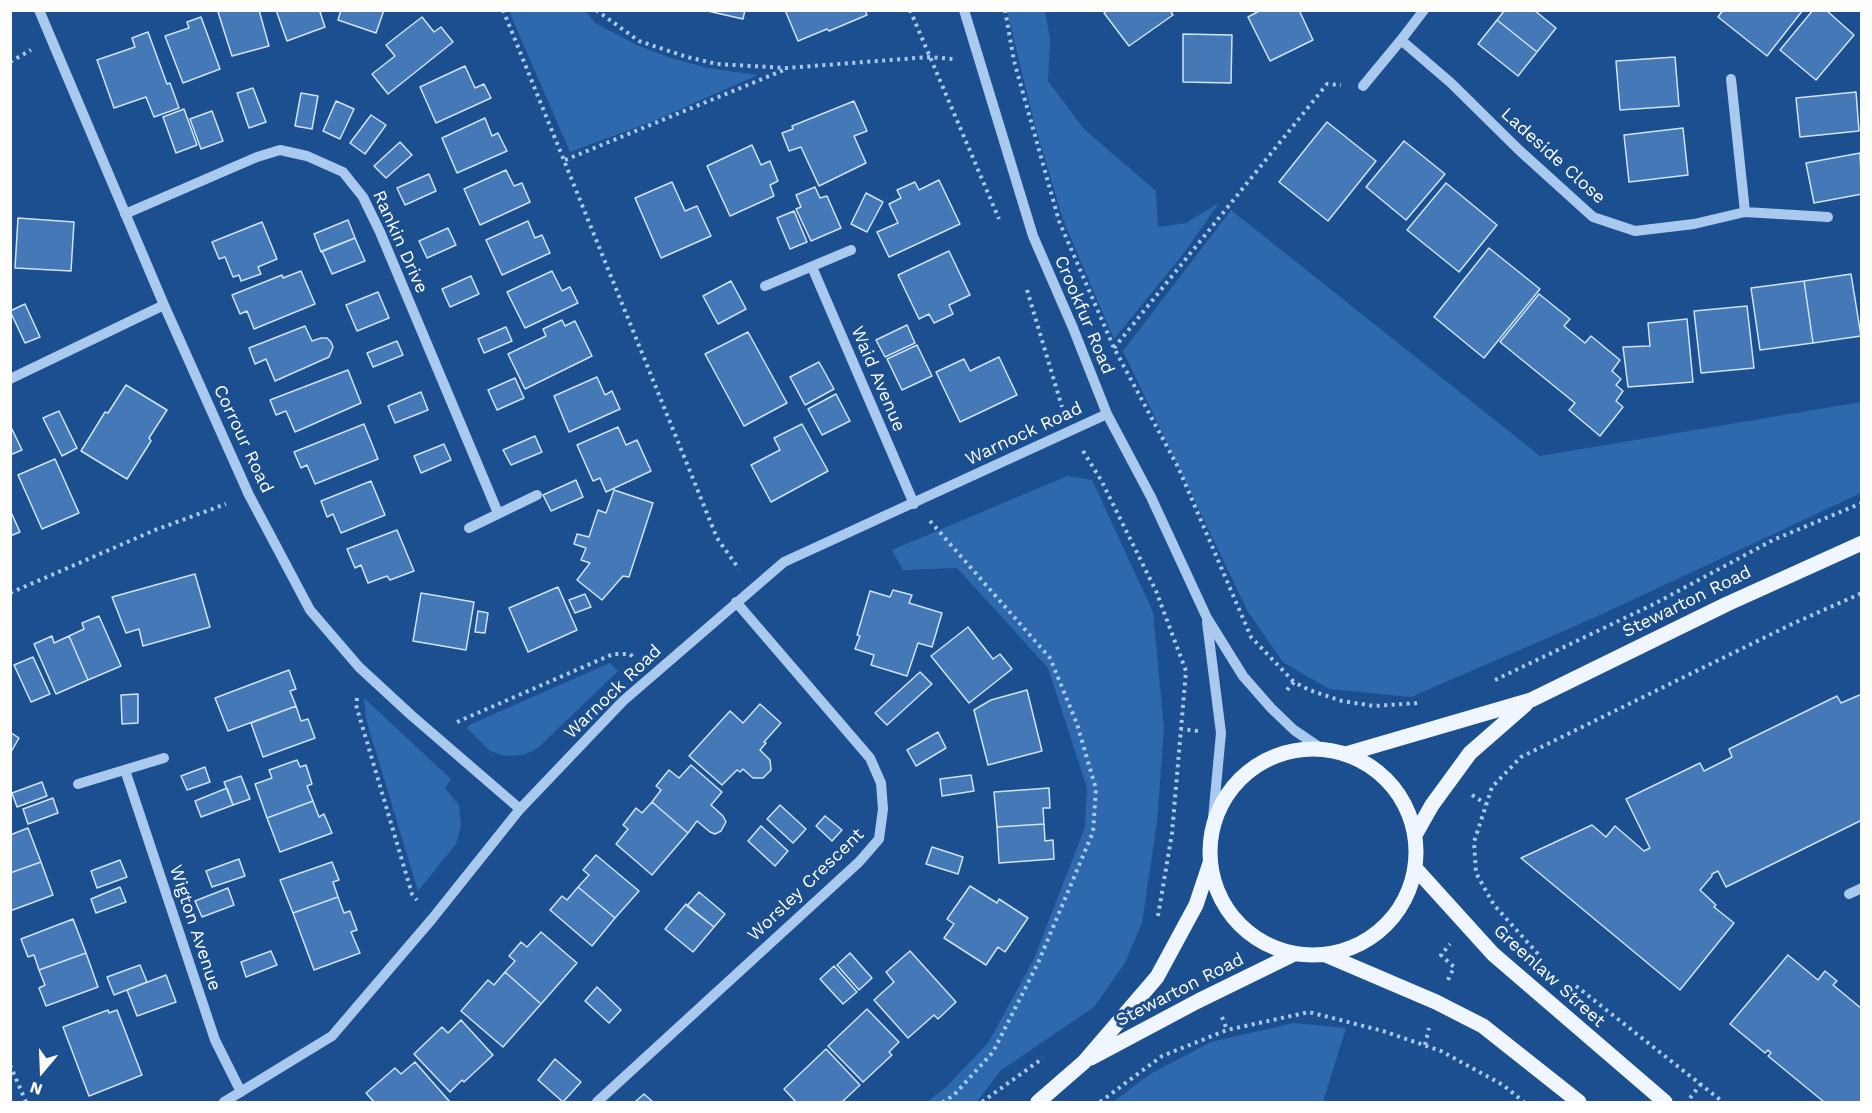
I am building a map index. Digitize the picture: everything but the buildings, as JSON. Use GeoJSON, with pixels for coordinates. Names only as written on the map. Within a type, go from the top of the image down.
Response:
{"type":"FeatureCollection","features":[{"type":"Feature","properties":{"kind":"main road","name":"Stewarton Road"},"geometry":{"type":"LineString","coordinates":[[1346,754],[1531,700],[1727,604],[1862,543]]}},
{"type":"Feature","properties":{"kind":"main road","name":"Stewarton Road"},"geometry":{"type":"LineString","coordinates":[[1415,835],[1432,805],[1470,753],[1531,700]]}},
{"type":"Feature","properties":{"kind":"main road"},"geometry":{"type":"LineString","coordinates":[[1322,749],[1346,754],[1371,766],[1392,785],[1407,808],[1415,835],[1416,869],[1406,901],[1385,927],[1358,946],[1326,955],[1294,954],[1263,943],[1237,922],[1219,895],[1210,863],[1212,829],[1223,802],[1241,778],[1249,772],[1265,761],[1293,751],[1322,749]]}},
{"type":"Feature","properties":{"kind":"main road","name":"Stewarton Road"},"geometry":{"type":"LineString","coordinates":[[1038,1102],[1084,1062],[1157,977],[1196,905],[1210,863]]}},
{"type":"Feature","properties":{"kind":"main road","name":"Greenlaw Street"},"geometry":{"type":"LineString","coordinates":[[1416,869],[1510,969],[1665,1102]]}},
{"type":"Feature","properties":{"kind":"main road","name":"Stewarton Road"},"geometry":{"type":"LineString","coordinates":[[1084,1062],[1198,1000],[1294,954]]}},
{"type":"Feature","properties":{"kind":"main road"},"geometry":{"type":"LineString","coordinates":[[1326,955],[1436,1002],[1483,1026],[1579,1102]]}},
{"type":"Feature","properties":{"kind":"street","name":"Corrour Road"},"geometry":{"type":"LineString","coordinates":[[39,10],[164,305],[249,495],[310,610],[359,667],[520,809]]}},
{"type":"Feature","properties":{"kind":"street","name":"Crookfur Road"},"geometry":{"type":"LineString","coordinates":[[964,10],[1033,236],[1073,327],[1107,414],[1151,497],[1207,618],[1243,676],[1294,730],[1322,749]]}},
{"type":"Feature","properties":{"kind":"street"},"geometry":{"type":"LineString","coordinates":[[1364,86],[1424,10]]}},
{"type":"Feature","properties":{"kind":"street","name":"Ladeside Close"},"geometry":{"type":"LineString","coordinates":[[1401,40],[1451,83],[1519,150],[1593,217],[1635,231],[1694,224],[1745,212],[1828,217]]}},
{"type":"Feature","properties":{"kind":"street"},"geometry":{"type":"LineString","coordinates":[[1731,79],[1745,212]]}},
{"type":"Feature","properties":{"kind":"street","name":"Rankin Drive"},"geometry":{"type":"LineString","coordinates":[[125,214],[257,157],[280,150],[307,156],[343,172],[363,197],[380,232],[498,513]]}},
{"type":"Feature","properties":{"kind":"street"},"geometry":{"type":"LineString","coordinates":[[765,286],[851,250]]}},
{"type":"Feature","properties":{"kind":"street","name":"Waid Avenue"},"geometry":{"type":"LineString","coordinates":[[812,267],[914,504]]}},
{"type":"Feature","properties":{"kind":"street"},"geometry":{"type":"LineString","coordinates":[[10,379],[164,305]]}},
{"type":"Feature","properties":{"kind":"street","name":"Warnock Road"},"geometry":{"type":"LineString","coordinates":[[224,1102],[332,1035],[432,919],[520,809],[623,701],[784,562],[1107,414]]}},
{"type":"Feature","properties":{"kind":"street"},"geometry":{"type":"LineString","coordinates":[[469,528],[537,495]]}},
{"type":"Feature","properties":{"kind":"street","name":"Worsley Crescent"},"geometry":{"type":"LineString","coordinates":[[597,1102],[859,862],[879,839],[883,809],[881,783],[870,758],[736,602]]}},
{"type":"Feature","properties":{"kind":"street","name":"Crookfur Road"},"geometry":{"type":"LineString","coordinates":[[1207,618],[1221,733],[1212,829]]}},
{"type":"Feature","properties":{"kind":"street"},"geometry":{"type":"LineString","coordinates":[[78,784],[164,758]]}},
{"type":"Feature","properties":{"kind":"street","name":"Wigton Avenue"},"geometry":{"type":"LineString","coordinates":[[125,770],[215,1040],[241,1092]]}},
{"type":"Feature","properties":{"kind":"street"},"geometry":{"type":"LineString","coordinates":[[1849,894],[1862,888]]}},
{"type":"Feature","properties":{"kind":"path"},"geometry":{"type":"LineString","coordinates":[[503,10],[717,538],[753,590]]}},
{"type":"Feature","properties":{"kind":"path"},"geometry":{"type":"LineString","coordinates":[[596,10],[639,41],[717,64],[787,68],[929,57],[981,61]]}},
{"type":"Feature","properties":{"kind":"path"},"geometry":{"type":"LineString","coordinates":[[910,10],[1000,219]]}},
{"type":"Feature","properties":{"kind":"path"},"geometry":{"type":"LineString","coordinates":[[1005,10],[1014,61],[1059,221],[1114,348],[1178,467],[1251,637],[1294,682]]}},
{"type":"Feature","properties":{"kind":"path"},"geometry":{"type":"LineString","coordinates":[[565,160],[787,68]]}},
{"type":"Feature","properties":{"kind":"path"},"geometry":{"type":"LineString","coordinates":[[1114,348],[1327,84],[1364,86]]}},
{"type":"Feature","properties":{"kind":"path"},"geometry":{"type":"LineString","coordinates":[[1025,284],[1069,430],[1101,480],[1156,591],[1186,671],[1181,729]]}},
{"type":"Feature","properties":{"kind":"path"},"geometry":{"type":"LineString","coordinates":[[10,593],[155,530],[249,495]]}},
{"type":"Feature","properties":{"kind":"path"},"geometry":{"type":"LineString","coordinates":[[914,504],[1050,658],[1077,724],[1096,789],[1093,832],[1038,963],[993,1052],[954,1095],[943,1102]]}},
{"type":"Feature","properties":{"kind":"path"},"geometry":{"type":"LineString","coordinates":[[1545,962],[1494,905],[1476,873],[1474,842],[1492,787],[1521,757],[1792,624],[1862,593]]}},
{"type":"Feature","properties":{"kind":"path"},"geometry":{"type":"LineString","coordinates":[[437,738],[458,721],[613,654],[630,654],[653,676]]}},
{"type":"Feature","properties":{"kind":"path"},"geometry":{"type":"LineString","coordinates":[[359,667],[356,705],[412,894],[432,919]]}},
{"type":"Feature","properties":{"kind":"path"},"geometry":{"type":"LineString","coordinates":[[1425,1045],[1436,1002],[1454,967],[1442,955],[1466,924]]}},
{"type":"Feature","properties":{"kind":"path"},"geometry":{"type":"LineString","coordinates":[[1572,983],[1723,1102]]}},
{"type":"Feature","properties":{"kind":"path"},"geometry":{"type":"LineString","coordinates":[[1100,1102],[1162,1056],[1227,1030],[1309,1012],[1383,1031],[1441,1051],[1503,1085],[1524,1102]]}},
{"type":"Feature","properties":{"kind":"path"},"geometry":{"type":"LineString","coordinates":[[10,1065],[26,1102]]}},
{"type":"Feature","properties":{"kind":"path"},"geometry":{"type":"LineString","coordinates":[[1687,1102],[1701,1084]]}},
{"type":"Feature","properties":{"kind":"shaded area"},"geometry":{"type":"Polygon","coordinates":[[[509,11],[586,11],[595,23],[639,46],[668,57],[707,68],[758,75],[651,122],[570,152],[509,11]]]}},
{"type":"Feature","properties":{"kind":"shaded area"},"geometry":{"type":"Polygon","coordinates":[[[1007,11],[1045,11],[1050,39],[1048,81],[1084,129],[1156,191],[1158,227],[1186,223],[1219,203],[1184,253],[1114,339],[1063,220],[1034,122],[1007,11]]]}},
{"type":"Feature","properties":{"kind":"shaded area"},"geometry":{"type":"Polygon","coordinates":[[[1231,210],[1540,456],[1861,402],[1861,493],[1596,617],[1411,697],[1329,689],[1283,662],[1248,612],[1123,351],[1231,210]]]}},
{"type":"Feature","properties":{"kind":"shaded area"},"geometry":{"type":"Polygon","coordinates":[[[1067,476],[1092,480],[1153,612],[1164,728],[1157,822],[1142,923],[1125,963],[1094,1007],[1000,1071],[977,1102],[927,1102],[946,1087],[988,1043],[1034,959],[1085,827],[1087,788],[1048,668],[957,568],[903,570],[892,550],[1067,476]]]}},
{"type":"Feature","properties":{"kind":"shaded area"},"geometry":{"type":"Polygon","coordinates":[[[610,663],[618,671],[539,747],[524,755],[505,756],[490,751],[467,728],[469,725],[610,663]]]}},
{"type":"Feature","properties":{"kind":"shaded area"},"geometry":{"type":"Polygon","coordinates":[[[364,698],[451,779],[445,788],[459,805],[461,826],[456,844],[418,891],[366,719],[364,698]]]}},
{"type":"Feature","properties":{"kind":"shaded area"},"geometry":{"type":"Polygon","coordinates":[[[1294,1023],[1346,1028],[1323,1102],[1113,1102],[1150,1074],[1211,1042],[1294,1023]]]}}]}
